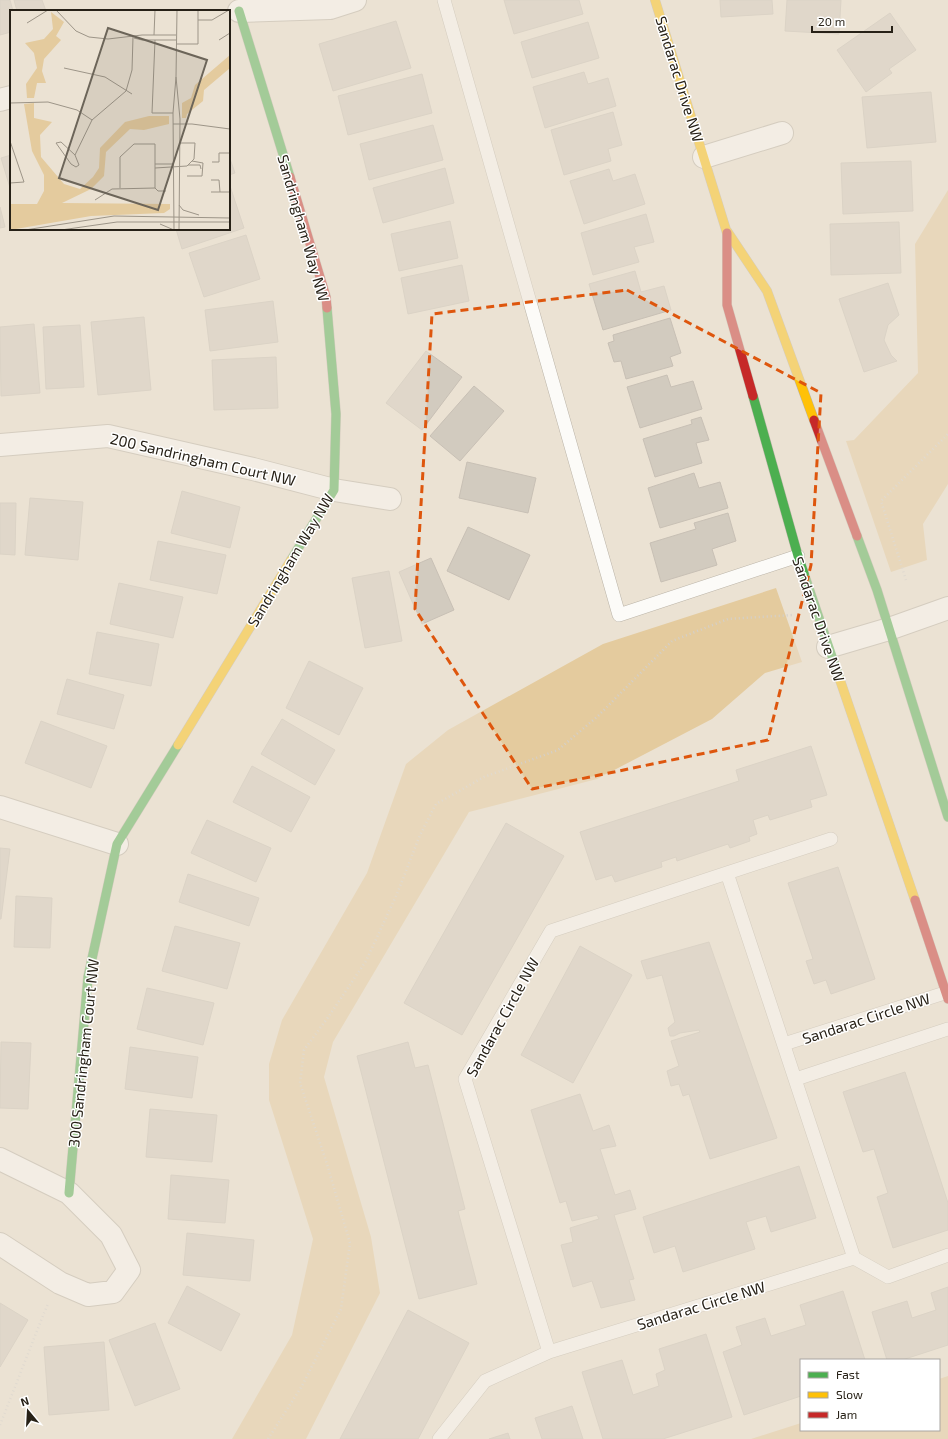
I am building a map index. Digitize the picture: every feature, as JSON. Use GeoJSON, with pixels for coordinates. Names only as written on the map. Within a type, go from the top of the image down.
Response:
{"type":"FeatureCollection","features":[{"type":"Feature","properties":{"kind":"street"},"geometry":{"type":"LineString","coordinates":[[241,8],[330,8],[355,0]]}},
{"type":"Feature","properties":{"kind":"street","name":"Sandarac Drive NW"},"geometry":{"type":"LineString","coordinates":[[656,0],[727,231],[767,292],[877,590],[945,798],[948,817]]}},
{"type":"Feature","properties":{"kind":"street","name":"Sandringham Way NW"},"geometry":{"type":"LineString","coordinates":[[117,844],[334,490],[336,414],[326,297],[241,8]]}},
{"type":"Feature","properties":{"kind":"street"},"geometry":{"type":"LineString","coordinates":[[0,100],[10,97]]}},
{"type":"Feature","properties":{"kind":"street","name":"Sandarac Drive NW"},"geometry":{"type":"LineString","coordinates":[[704,157],[782,133]]}},
{"type":"Feature","properties":{"kind":"street","name":"Sandarac Drive NW"},"geometry":{"type":"LineString","coordinates":[[727,231],[727,305],[798,556],[947,994]]}},
{"type":"Feature","properties":{"kind":"street","name":"200 Sandringham Court NW"},"geometry":{"type":"LineString","coordinates":[[0,446],[108,436],[253,469],[334,490],[390,499]]}},
{"type":"Feature","properties":{"kind":"street"},"geometry":{"type":"LineString","coordinates":[[828,647],[889,629],[948,608]]}},
{"type":"Feature","properties":{"kind":"street"},"geometry":{"type":"LineString","coordinates":[[0,807],[117,844]]}},
{"type":"Feature","properties":{"kind":"street","name":"300 Sandringham Court NW"},"geometry":{"type":"LineString","coordinates":[[69,1193],[88,977],[117,844]]}},
{"type":"Feature","properties":{"kind":"street"},"geometry":{"type":"LineString","coordinates":[[0,1159],[69,1193],[110,1235],[129,1270],[113,1292],[88,1295],[60,1283],[0,1244]]}},
{"type":"Feature","properties":{"kind":"lane"},"geometry":{"type":"LineString","coordinates":[[444,0],[619,615],[798,556]]}},
{"type":"Feature","properties":{"kind":"lane","name":"Sandarac Circle NW"},"geometry":{"type":"LineString","coordinates":[[549,1352],[465,1079],[551,931],[831,839]]}},
{"type":"Feature","properties":{"kind":"lane","name":"Sandarac Circle NW"},"geometry":{"type":"LineString","coordinates":[[438,1439],[485,1381],[549,1352],[854,1258],[728,873]]}},
{"type":"Feature","properties":{"kind":"lane","name":"Sandarac Circle NW"},"geometry":{"type":"LineString","coordinates":[[784,1044],[947,994]]}},
{"type":"Feature","properties":{"kind":"lane"},"geometry":{"type":"LineString","coordinates":[[796,1079],[948,1029]]}},
{"type":"Feature","properties":{"kind":"lane"},"geometry":{"type":"LineString","coordinates":[[854,1258],[888,1276],[948,1255]]}},
{"type":"Feature","properties":{"kind":"path"},"geometry":{"type":"LineString","coordinates":[[906,580],[881,501],[948,434]]}},
{"type":"Feature","properties":{"kind":"path"},"geometry":{"type":"LineString","coordinates":[[268,1439],[302,1386],[341,1309],[350,1243],[328,1164],[300,1083],[304,1050],[366,961],[397,894],[420,835],[436,804],[484,777],[558,750],[598,716],[672,641],[728,619],[796,615]]}},
{"type":"Feature","properties":{"kind":"path"},"geometry":{"type":"LineString","coordinates":[[0,1424],[44,1313],[60,1283]]}},
{"type":"Feature","properties":{"kind":"highlighted area"},"geometry":{"type":"Polygon","coordinates":[[[627,290],[821,393],[811,565],[768,740],[532,789],[415,609],[432,314],[627,290]]]}},
{"type":"Feature","properties":{"kind":"shaded area"},"geometry":{"type":"Polygon","coordinates":[[[948,190],[948,484],[923,524],[927,560],[891,572],[846,441],[854,440],[918,373],[915,244],[948,190]]]}},
{"type":"Feature","properties":{"kind":"shaded area"},"geometry":{"type":"Polygon","coordinates":[[[776,588],[802,662],[765,673],[712,719],[597,779],[469,812],[333,1042],[324,1077],[371,1237],[380,1293],[306,1439],[232,1439],[292,1335],[313,1239],[269,1100],[269,1064],[282,1020],[367,873],[406,764],[448,730],[603,644],[776,588]]]}},
{"type":"Feature","properties":{"kind":"shaded area"},"geometry":{"type":"Polygon","coordinates":[[[948,1376],[948,1439],[751,1439],[800,1423],[800,1431],[940,1431],[940,1379],[948,1376]]]}},
{"type":"Feature","properties":{"kind":"building"},"geometry":{"type":"Polygon","coordinates":[[[0,0],[10,0],[13,10],[10,10],[10,32],[0,35],[0,0]]]}},
{"type":"Feature","properties":{"kind":"building"},"geometry":{"type":"Polygon","coordinates":[[[14,0],[42,0],[46,10],[17,10],[14,0]]]}},
{"type":"Feature","properties":{"kind":"building"},"geometry":{"type":"Polygon","coordinates":[[[504,0],[579,0],[583,14],[514,34],[504,0]]]}},
{"type":"Feature","properties":{"kind":"building"},"geometry":{"type":"Polygon","coordinates":[[[720,0],[772,0],[773,14],[721,17],[720,0]]]}},
{"type":"Feature","properties":{"kind":"building"},"geometry":{"type":"Polygon","coordinates":[[[787,0],[841,0],[839,34],[785,31],[787,0]]]}},
{"type":"Feature","properties":{"kind":"building"},"geometry":{"type":"Polygon","coordinates":[[[890,13],[916,50],[889,69],[892,73],[866,92],[837,50],[890,13]]]}},
{"type":"Feature","properties":{"kind":"building"},"geometry":{"type":"Polygon","coordinates":[[[396,21],[411,68],[333,91],[319,44],[396,21]]]}},
{"type":"Feature","properties":{"kind":"building"},"geometry":{"type":"Polygon","coordinates":[[[588,22],[599,58],[532,78],[521,42],[588,22]]]}},
{"type":"Feature","properties":{"kind":"building"},"geometry":{"type":"Polygon","coordinates":[[[584,72],[588,84],[608,78],[616,106],[545,128],[533,87],[584,72]]]}},
{"type":"Feature","properties":{"kind":"building"},"geometry":{"type":"Polygon","coordinates":[[[422,74],[432,113],[348,135],[338,96],[422,74]]]}},
{"type":"Feature","properties":{"kind":"building"},"geometry":{"type":"Polygon","coordinates":[[[931,92],[936,142],[867,148],[862,97],[931,92]]]}},
{"type":"Feature","properties":{"kind":"building"},"geometry":{"type":"Polygon","coordinates":[[[613,112],[622,145],[608,149],[611,161],[564,175],[551,130],[613,112]]]}},
{"type":"Feature","properties":{"kind":"building"},"geometry":{"type":"Polygon","coordinates":[[[433,125],[443,160],[369,180],[360,144],[433,125]]]}},
{"type":"Feature","properties":{"kind":"building"},"geometry":{"type":"Polygon","coordinates":[[[10,155],[10,188],[1,158],[10,155]]]}},
{"type":"Feature","properties":{"kind":"building"},"geometry":{"type":"Polygon","coordinates":[[[230,159],[235,173],[230,175],[230,159]]]}},
{"type":"Feature","properties":{"kind":"building"},"geometry":{"type":"Polygon","coordinates":[[[911,161],[913,211],[843,214],[841,163],[911,161]]]}},
{"type":"Feature","properties":{"kind":"building"},"geometry":{"type":"Polygon","coordinates":[[[445,168],[454,203],[383,223],[373,188],[445,168]]]}},
{"type":"Feature","properties":{"kind":"building"},"geometry":{"type":"Polygon","coordinates":[[[609,169],[613,181],[635,174],[645,204],[584,224],[570,181],[609,169]]]}},
{"type":"Feature","properties":{"kind":"building"},"geometry":{"type":"Polygon","coordinates":[[[230,186],[244,228],[182,249],[176,230],[230,230],[230,186]]]}},
{"type":"Feature","properties":{"kind":"building"},"geometry":{"type":"Polygon","coordinates":[[[0,207],[5,227],[0,228],[0,207]]]}},
{"type":"Feature","properties":{"kind":"building"},"geometry":{"type":"Polygon","coordinates":[[[646,214],[654,242],[634,247],[639,262],[593,275],[581,233],[646,214]]]}},
{"type":"Feature","properties":{"kind":"building"},"geometry":{"type":"Polygon","coordinates":[[[450,221],[458,258],[399,271],[391,234],[450,221]]]}},
{"type":"Feature","properties":{"kind":"building"},"geometry":{"type":"Polygon","coordinates":[[[899,222],[901,273],[831,275],[830,224],[899,222]]]}},
{"type":"Feature","properties":{"kind":"building"},"geometry":{"type":"Polygon","coordinates":[[[246,235],[260,279],[204,297],[189,253],[246,235]]]}},
{"type":"Feature","properties":{"kind":"building"},"geometry":{"type":"Polygon","coordinates":[[[462,265],[469,301],[408,314],[401,278],[462,265]]]}},
{"type":"Feature","properties":{"kind":"building"},"geometry":{"type":"Polygon","coordinates":[[[635,271],[641,292],[664,286],[671,310],[603,330],[589,284],[635,271]]]}},
{"type":"Feature","properties":{"kind":"building"},"geometry":{"type":"Polygon","coordinates":[[[888,283],[899,315],[888,325],[884,340],[891,355],[897,361],[864,372],[839,299],[888,283]]]}},
{"type":"Feature","properties":{"kind":"building"},"geometry":{"type":"Polygon","coordinates":[[[273,301],[278,342],[210,351],[205,310],[273,301]]]}},
{"type":"Feature","properties":{"kind":"building"},"geometry":{"type":"Polygon","coordinates":[[[144,317],[151,390],[98,395],[91,322],[144,317]]]}},
{"type":"Feature","properties":{"kind":"building"},"geometry":{"type":"Polygon","coordinates":[[[670,318],[681,353],[670,357],[673,366],[626,379],[621,361],[614,362],[608,343],[614,341],[613,335],[670,318]]]}},
{"type":"Feature","properties":{"kind":"building"},"geometry":{"type":"Polygon","coordinates":[[[34,324],[40,393],[1,396],[0,327],[34,324]]]}},
{"type":"Feature","properties":{"kind":"building"},"geometry":{"type":"Polygon","coordinates":[[[80,325],[84,387],[46,389],[43,327],[80,325]]]}},
{"type":"Feature","properties":{"kind":"building"},"geometry":{"type":"Polygon","coordinates":[[[426,351],[462,377],[422,430],[386,403],[426,351]]]}},
{"type":"Feature","properties":{"kind":"building"},"geometry":{"type":"Polygon","coordinates":[[[276,357],[278,408],[214,410],[212,360],[276,357]]]}},
{"type":"Feature","properties":{"kind":"building"},"geometry":{"type":"Polygon","coordinates":[[[667,375],[671,387],[693,381],[702,409],[640,428],[627,387],[667,375]]]}},
{"type":"Feature","properties":{"kind":"building"},"geometry":{"type":"Polygon","coordinates":[[[474,386],[504,411],[460,461],[430,436],[474,386]]]}},
{"type":"Feature","properties":{"kind":"building"},"geometry":{"type":"Polygon","coordinates":[[[701,417],[709,440],[696,443],[702,463],[655,477],[643,439],[692,424],[691,420],[701,417]]]}},
{"type":"Feature","properties":{"kind":"building"},"geometry":{"type":"Polygon","coordinates":[[[467,462],[536,478],[528,513],[459,498],[467,462]]]}},
{"type":"Feature","properties":{"kind":"building"},"geometry":{"type":"Polygon","coordinates":[[[694,473],[699,488],[720,482],[728,508],[660,528],[648,488],[694,473]]]}},
{"type":"Feature","properties":{"kind":"building"},"geometry":{"type":"Polygon","coordinates":[[[182,491],[240,507],[230,548],[171,533],[182,491]]]}},
{"type":"Feature","properties":{"kind":"building"},"geometry":{"type":"Polygon","coordinates":[[[30,498],[83,502],[78,560],[25,555],[30,498]]]}},
{"type":"Feature","properties":{"kind":"building"},"geometry":{"type":"Polygon","coordinates":[[[0,503],[16,503],[15,555],[0,554],[0,503]]]}},
{"type":"Feature","properties":{"kind":"building"},"geometry":{"type":"Polygon","coordinates":[[[728,513],[736,541],[712,549],[717,565],[661,582],[650,543],[696,529],[694,523],[728,513]]]}},
{"type":"Feature","properties":{"kind":"building"},"geometry":{"type":"Polygon","coordinates":[[[468,527],[530,555],[509,600],[447,571],[468,527]]]}},
{"type":"Feature","properties":{"kind":"building"},"geometry":{"type":"Polygon","coordinates":[[[158,541],[226,555],[217,594],[150,580],[158,541]]]}},
{"type":"Feature","properties":{"kind":"building"},"geometry":{"type":"Polygon","coordinates":[[[431,558],[454,610],[422,624],[399,572],[431,558]]]}},
{"type":"Feature","properties":{"kind":"building"},"geometry":{"type":"Polygon","coordinates":[[[389,571],[402,641],[365,648],[352,578],[389,571]]]}},
{"type":"Feature","properties":{"kind":"building"},"geometry":{"type":"Polygon","coordinates":[[[119,583],[183,597],[173,638],[110,624],[119,583]]]}},
{"type":"Feature","properties":{"kind":"building"},"geometry":{"type":"Polygon","coordinates":[[[97,632],[159,644],[151,686],[89,674],[97,632]]]}},
{"type":"Feature","properties":{"kind":"building"},"geometry":{"type":"Polygon","coordinates":[[[309,661],[363,688],[339,735],[286,708],[309,661]]]}},
{"type":"Feature","properties":{"kind":"building"},"geometry":{"type":"Polygon","coordinates":[[[67,679],[124,695],[114,729],[57,714],[67,679]]]}},
{"type":"Feature","properties":{"kind":"building"},"geometry":{"type":"Polygon","coordinates":[[[282,719],[335,750],[315,785],[261,754],[282,719]]]}},
{"type":"Feature","properties":{"kind":"building"},"geometry":{"type":"Polygon","coordinates":[[[41,721],[107,746],[91,788],[25,763],[41,721]]]}},
{"type":"Feature","properties":{"kind":"building"},"geometry":{"type":"Polygon","coordinates":[[[811,746],[827,795],[810,800],[812,807],[770,820],[768,815],[753,820],[757,834],[749,837],[750,841],[730,848],[728,844],[677,861],[676,857],[661,862],[662,867],[615,882],[612,875],[596,880],[580,832],[739,781],[736,770],[811,746]]]}},
{"type":"Feature","properties":{"kind":"building"},"geometry":{"type":"Polygon","coordinates":[[[252,766],[310,797],[291,832],[233,802],[252,766]]]}},
{"type":"Feature","properties":{"kind":"building"},"geometry":{"type":"Polygon","coordinates":[[[207,820],[271,848],[256,882],[191,853],[207,820]]]}},
{"type":"Feature","properties":{"kind":"building"},"geometry":{"type":"Polygon","coordinates":[[[506,823],[564,856],[462,1035],[404,1003],[506,823]]]}},
{"type":"Feature","properties":{"kind":"building"},"geometry":{"type":"Polygon","coordinates":[[[0,848],[10,849],[1,919],[0,919],[0,848]]]}},
{"type":"Feature","properties":{"kind":"building"},"geometry":{"type":"Polygon","coordinates":[[[838,867],[875,979],[831,994],[826,980],[814,984],[806,961],[813,959],[788,883],[838,867]]]}},
{"type":"Feature","properties":{"kind":"building"},"geometry":{"type":"Polygon","coordinates":[[[188,874],[259,898],[249,926],[179,902],[188,874]]]}},
{"type":"Feature","properties":{"kind":"building"},"geometry":{"type":"Polygon","coordinates":[[[16,896],[52,898],[50,948],[14,947],[16,896]]]}},
{"type":"Feature","properties":{"kind":"building"},"geometry":{"type":"Polygon","coordinates":[[[175,926],[240,943],[227,989],[162,971],[175,926]]]}},
{"type":"Feature","properties":{"kind":"building"},"geometry":{"type":"Polygon","coordinates":[[[709,942],[777,1138],[710,1159],[689,1094],[683,1096],[679,1084],[671,1086],[667,1071],[679,1066],[671,1041],[700,1032],[699,1030],[670,1036],[668,1028],[675,1022],[662,975],[647,979],[641,961],[709,942]]]}},
{"type":"Feature","properties":{"kind":"building"},"geometry":{"type":"Polygon","coordinates":[[[580,946],[632,975],[573,1083],[521,1055],[580,946]]]}},
{"type":"Feature","properties":{"kind":"building"},"geometry":{"type":"Polygon","coordinates":[[[147,988],[214,1003],[203,1045],[137,1029],[147,988]]]}},
{"type":"Feature","properties":{"kind":"building"},"geometry":{"type":"Polygon","coordinates":[[[1,1042],[31,1043],[28,1109],[0,1108],[1,1042]]]}},
{"type":"Feature","properties":{"kind":"building"},"geometry":{"type":"Polygon","coordinates":[[[408,1042],[415,1068],[428,1065],[465,1209],[458,1211],[477,1284],[419,1299],[357,1056],[408,1042]]]}},
{"type":"Feature","properties":{"kind":"building"},"geometry":{"type":"Polygon","coordinates":[[[130,1047],[198,1057],[192,1098],[125,1089],[130,1047]]]}},
{"type":"Feature","properties":{"kind":"building"},"geometry":{"type":"Polygon","coordinates":[[[905,1072],[948,1203],[948,1230],[893,1248],[877,1197],[888,1193],[874,1149],[863,1152],[843,1092],[905,1072]]]}},
{"type":"Feature","properties":{"kind":"building"},"geometry":{"type":"Polygon","coordinates":[[[580,1094],[593,1131],[609,1125],[616,1146],[600,1149],[615,1195],[630,1190],[636,1209],[614,1215],[634,1279],[629,1280],[635,1300],[601,1308],[592,1281],[573,1287],[561,1245],[573,1242],[570,1228],[599,1219],[597,1215],[572,1221],[566,1201],[560,1203],[531,1110],[580,1094]]]}},
{"type":"Feature","properties":{"kind":"building"},"geometry":{"type":"Polygon","coordinates":[[[150,1109],[217,1115],[212,1162],[146,1157],[150,1109]]]}},
{"type":"Feature","properties":{"kind":"building"},"geometry":{"type":"Polygon","coordinates":[[[799,1166],[816,1218],[771,1232],[766,1216],[746,1222],[755,1249],[683,1272],[675,1246],[654,1253],[643,1217],[799,1166]]]}},
{"type":"Feature","properties":{"kind":"building"},"geometry":{"type":"Polygon","coordinates":[[[171,1175],[229,1180],[225,1223],[168,1219],[171,1175]]]}},
{"type":"Feature","properties":{"kind":"building"},"geometry":{"type":"Polygon","coordinates":[[[187,1233],[254,1240],[250,1281],[183,1275],[187,1233]]]}},
{"type":"Feature","properties":{"kind":"building"},"geometry":{"type":"Polygon","coordinates":[[[187,1286],[240,1314],[221,1351],[168,1323],[187,1286]]]}},
{"type":"Feature","properties":{"kind":"building"},"geometry":{"type":"Polygon","coordinates":[[[948,1287],[948,1345],[905,1359],[887,1359],[872,1312],[907,1301],[912,1318],[936,1310],[931,1293],[948,1287]]]}},
{"type":"Feature","properties":{"kind":"building"},"geometry":{"type":"Polygon","coordinates":[[[843,1291],[865,1359],[800,1359],[800,1396],[744,1415],[723,1352],[742,1345],[736,1327],[765,1318],[771,1336],[806,1325],[800,1305],[843,1291]]]}},
{"type":"Feature","properties":{"kind":"building"},"geometry":{"type":"Polygon","coordinates":[[[0,1303],[28,1320],[0,1367],[0,1303]]]}},
{"type":"Feature","properties":{"kind":"building"},"geometry":{"type":"Polygon","coordinates":[[[408,1310],[469,1343],[418,1439],[340,1439],[408,1310]]]}},
{"type":"Feature","properties":{"kind":"building"},"geometry":{"type":"Polygon","coordinates":[[[155,1323],[180,1389],[135,1406],[109,1340],[155,1323]]]}},
{"type":"Feature","properties":{"kind":"building"},"geometry":{"type":"Polygon","coordinates":[[[706,1334],[732,1417],[663,1439],[603,1439],[582,1372],[622,1360],[633,1395],[659,1386],[656,1374],[665,1370],[659,1349],[706,1334]]]}},
{"type":"Feature","properties":{"kind":"building"},"geometry":{"type":"Polygon","coordinates":[[[104,1342],[109,1410],[49,1415],[44,1347],[104,1342]]]}},
{"type":"Feature","properties":{"kind":"building"},"geometry":{"type":"Polygon","coordinates":[[[572,1406],[583,1439],[542,1439],[535,1418],[572,1406]]]}},
{"type":"Feature","properties":{"kind":"building"},"geometry":{"type":"Polygon","coordinates":[[[508,1433],[510,1439],[489,1439],[508,1433]]]}},
{"type":"Feature","properties":{"kind":"traffic: fast"},"geometry":{"type":"LineString","coordinates":[[239,11],[290,177]]}},
{"type":"Feature","properties":{"kind":"traffic: fast"},"geometry":{"type":"LineString","coordinates":[[291,560],[334,490],[336,414],[327,308]]}},
{"type":"Feature","properties":{"kind":"traffic: fast"},"geometry":{"type":"LineString","coordinates":[[753,396],[798,556],[840,680]]}},
{"type":"Feature","properties":{"kind":"traffic: fast"},"geometry":{"type":"LineString","coordinates":[[857,536],[877,590],[948,817]]}},
{"type":"Feature","properties":{"kind":"traffic: fast"},"geometry":{"type":"LineString","coordinates":[[69,1193],[88,977],[117,844],[178,745]]}},
{"type":"Feature","properties":{"kind":"traffic: slow"},"geometry":{"type":"LineString","coordinates":[[655,0],[727,233]]}},
{"type":"Feature","properties":{"kind":"traffic: slow"},"geometry":{"type":"LineString","coordinates":[[727,231],[767,291],[814,420]]}},
{"type":"Feature","properties":{"kind":"traffic: slow"},"geometry":{"type":"LineString","coordinates":[[178,745],[291,560]]}},
{"type":"Feature","properties":{"kind":"traffic: slow"},"geometry":{"type":"LineString","coordinates":[[840,680],[915,900]]}},
{"type":"Feature","properties":{"kind":"traffic: jam"},"geometry":{"type":"LineString","coordinates":[[290,177],[326,297],[327,308]]}},
{"type":"Feature","properties":{"kind":"traffic: jam"},"geometry":{"type":"LineString","coordinates":[[727,233],[727,305],[753,396]]}},
{"type":"Feature","properties":{"kind":"traffic: jam"},"geometry":{"type":"LineString","coordinates":[[814,420],[857,536]]}},
{"type":"Feature","properties":{"kind":"traffic: jam"},"geometry":{"type":"LineString","coordinates":[[915,900],[948,999]]}}]}
